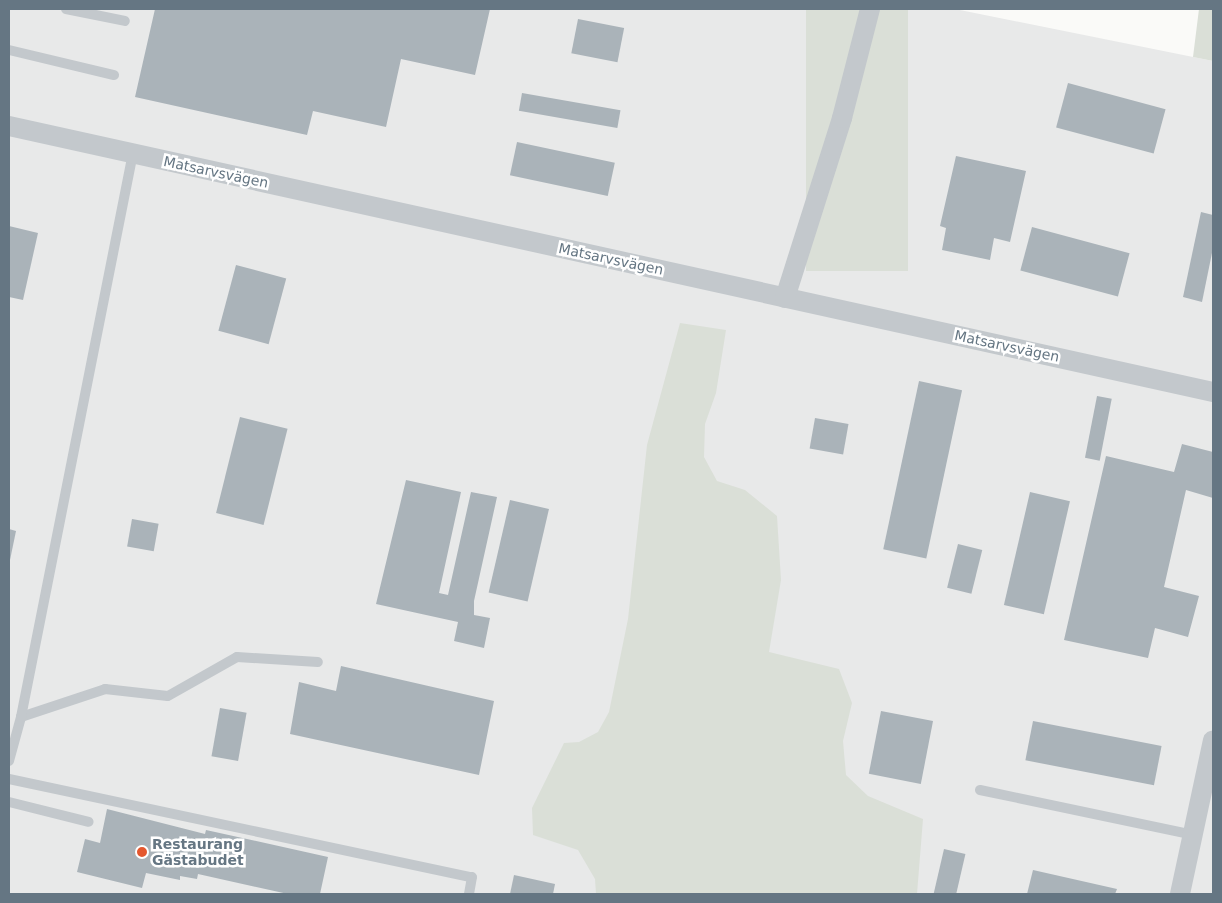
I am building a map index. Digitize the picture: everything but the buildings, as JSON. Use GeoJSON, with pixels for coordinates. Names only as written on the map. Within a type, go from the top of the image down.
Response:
{"type":"FeatureCollection","features":[{"type":"Feature","properties":{"kind":"street"},"geometry":{"type":"LineString","coordinates":[[785,298],[842,118],[870,9]]}},
{"type":"Feature","properties":{"kind":"street","name":"Matsarvsvägen"},"geometry":{"type":"LineString","coordinates":[[9,126],[1213,392]]}},
{"type":"Feature","properties":{"kind":"street"},"geometry":{"type":"LineString","coordinates":[[1180,894],[1213,740]]}},
{"type":"Feature","properties":{"kind":"lane"},"geometry":{"type":"LineString","coordinates":[[66,9],[125,22]]}},
{"type":"Feature","properties":{"kind":"lane"},"geometry":{"type":"LineString","coordinates":[[9,50],[114,76]]}},
{"type":"Feature","properties":{"kind":"lane"},"geometry":{"type":"LineString","coordinates":[[9,761],[21,717],[133,153]]}},
{"type":"Feature","properties":{"kind":"lane"},"geometry":{"type":"LineString","coordinates":[[21,717],[105,689],[168,696],[238,657],[318,662]]}},
{"type":"Feature","properties":{"kind":"lane"},"geometry":{"type":"LineString","coordinates":[[9,779],[472,877],[469,894]]}},
{"type":"Feature","properties":{"kind":"lane"},"geometry":{"type":"LineString","coordinates":[[980,790],[1193,835]]}},
{"type":"Feature","properties":{"kind":"lane"},"geometry":{"type":"LineString","coordinates":[[9,802],[89,822]]}},
{"type":"Feature","properties":{"kind":"shaded area"},"geometry":{"type":"Polygon","coordinates":[[[9,9],[955,9],[1213,61],[1213,894],[9,894],[9,9]]]}},
{"type":"Feature","properties":{"kind":"shaded area"},"geometry":{"type":"Polygon","coordinates":[[[806,9],[908,9],[908,271],[806,271],[806,9]]]}},
{"type":"Feature","properties":{"kind":"shaded area"},"geometry":{"type":"Polygon","coordinates":[[[1199,9],[1213,9],[1213,61],[1193,57],[1199,9]]]}},
{"type":"Feature","properties":{"kind":"shaded area"},"geometry":{"type":"Polygon","coordinates":[[[680,323],[726,330],[716,393],[705,424],[704,457],[717,481],[745,490],[777,516],[781,580],[769,652],[839,669],[852,703],[843,741],[846,775],[868,796],[923,819],[917,894],[596,894],[595,879],[578,850],[533,835],[532,808],[564,743],[579,742],[598,732],[609,712],[628,619],[647,445],[680,323]]]}},
{"type":"Feature","properties":{"kind":"place","name":"Restaurang Gästabudet"},"geometry":{"type":"Point","coordinates":[142,852]}}]}
